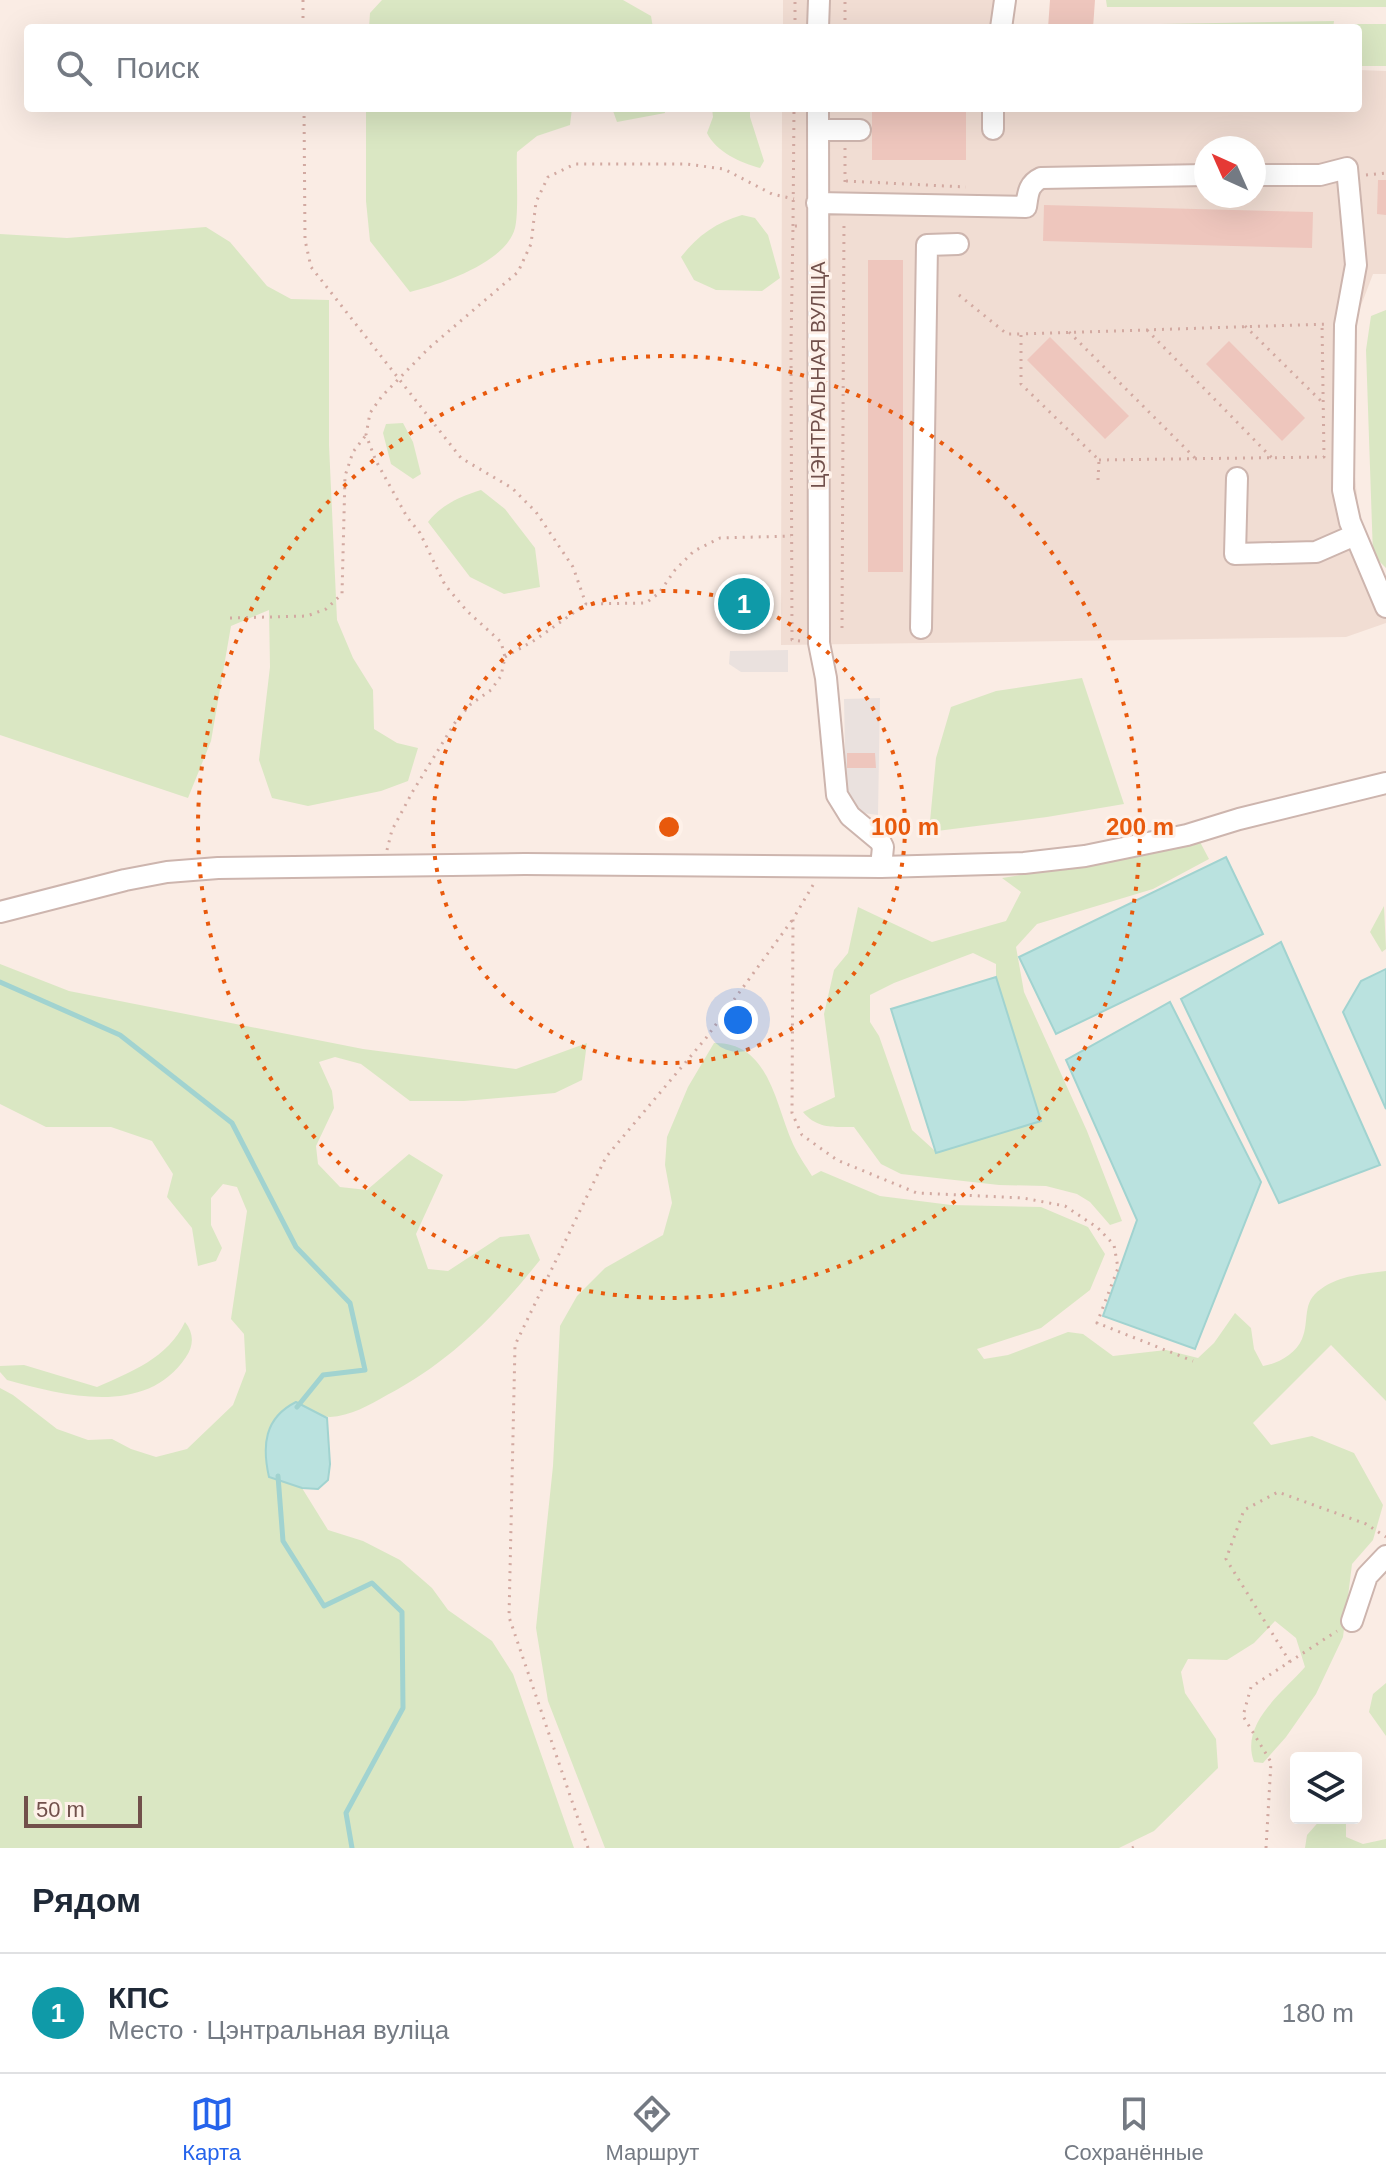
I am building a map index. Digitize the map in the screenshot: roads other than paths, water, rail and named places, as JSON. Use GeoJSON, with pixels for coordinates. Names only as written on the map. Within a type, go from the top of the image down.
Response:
{"type":"FeatureCollection","features":[{"type":"Feature","properties":{"kind":"street"},"geometry":{"type":"LineString","coordinates":[[818,24],[819,0]]}},
{"type":"Feature","properties":{"kind":"street"},"geometry":{"type":"LineString","coordinates":[[1002,24],[1005,0]]}},
{"type":"Feature","properties":{"kind":"street","name":"ЦЭНТРАЛЬНАЯ ВУЛІЦА"},"geometry":{"type":"LineString","coordinates":[[818,112],[819,643],[826,678],[837,795],[850,816],[880,841],[883,847],[881,867]]}},
{"type":"Feature","properties":{"kind":"street"},"geometry":{"type":"LineString","coordinates":[[993,112],[993,129]]}},
{"type":"Feature","properties":{"kind":"street"},"geometry":{"type":"LineString","coordinates":[[818,130],[852,130]]}},
{"type":"Feature","properties":{"kind":"street"},"geometry":{"type":"LineString","coordinates":[[1266,175],[1320,175],[1347,168],[1356,265],[1345,325],[1345,503],[1355,535],[1386,607]]}},
{"type":"Feature","properties":{"kind":"street"},"geometry":{"type":"LineString","coordinates":[[817,203],[1026,207],[1033,182],[1041,178],[1194,175]]}},
{"type":"Feature","properties":{"kind":"street"},"geometry":{"type":"LineString","coordinates":[[921,628],[927,245],[958,244]]}},
{"type":"Feature","properties":{"kind":"street"},"geometry":{"type":"LineString","coordinates":[[1237,478],[1235,554],[1316,552],[1355,535]]}},
{"type":"Feature","properties":{"kind":"street"},"geometry":{"type":"LineString","coordinates":[[0,912],[167,872],[218,868],[383,864],[881,867],[1024,863],[1085,856],[1187,835],[1386,783]]}},
{"type":"Feature","properties":{"kind":"street"},"geometry":{"type":"LineString","coordinates":[[1352,1621],[1367,1576],[1386,1556]]}},
{"type":"Feature","properties":{"kind":"water"},"geometry":{"type":"Polygon","coordinates":[[[1226,857],[1263,934],[1056,1034],[1019,957],[1226,857]]]}},
{"type":"Feature","properties":{"kind":"water"},"geometry":{"type":"Polygon","coordinates":[[[1281,942],[1380,1165],[1279,1203],[1181,999],[1281,942]]]}},
{"type":"Feature","properties":{"kind":"water"},"geometry":{"type":"Polygon","coordinates":[[[1386,969],[1386,1109],[1343,1012],[1361,981],[1386,969]]]}},
{"type":"Feature","properties":{"kind":"water"},"geometry":{"type":"Polygon","coordinates":[[[996,977],[1041,1121],[936,1153],[891,1009],[996,977]]]}},
{"type":"Feature","properties":{"kind":"water"},"geometry":{"type":"Polygon","coordinates":[[[1170,1002],[1261,1182],[1195,1349],[1103,1316],[1137,1220],[1066,1060],[1170,1002]]]}},
{"type":"Feature","properties":{"kind":"water"},"geometry":{"type":"Polygon","coordinates":[[[296,1402],[327,1418],[328,1480],[318,1489],[302,1488],[269,1477],[266,1454],[268,1434],[277,1416],[296,1402]]]}},
{"type":"Feature","properties":{"kind":"waterway"},"geometry":{"type":"LineString","coordinates":[[0,982],[120,1035],[232,1123],[296,1247],[350,1303],[365,1370],[323,1375],[297,1407]]}},
{"type":"Feature","properties":{"kind":"waterway"},"geometry":{"type":"LineString","coordinates":[[278,1476],[283,1541],[324,1606],[372,1583],[402,1612],[403,1708],[346,1813],[352,1848]]}},
{"type":"Feature","properties":{"kind":"place","name":"КПС"},"geometry":{"type":"Point","coordinates":[744,604]}}]}
